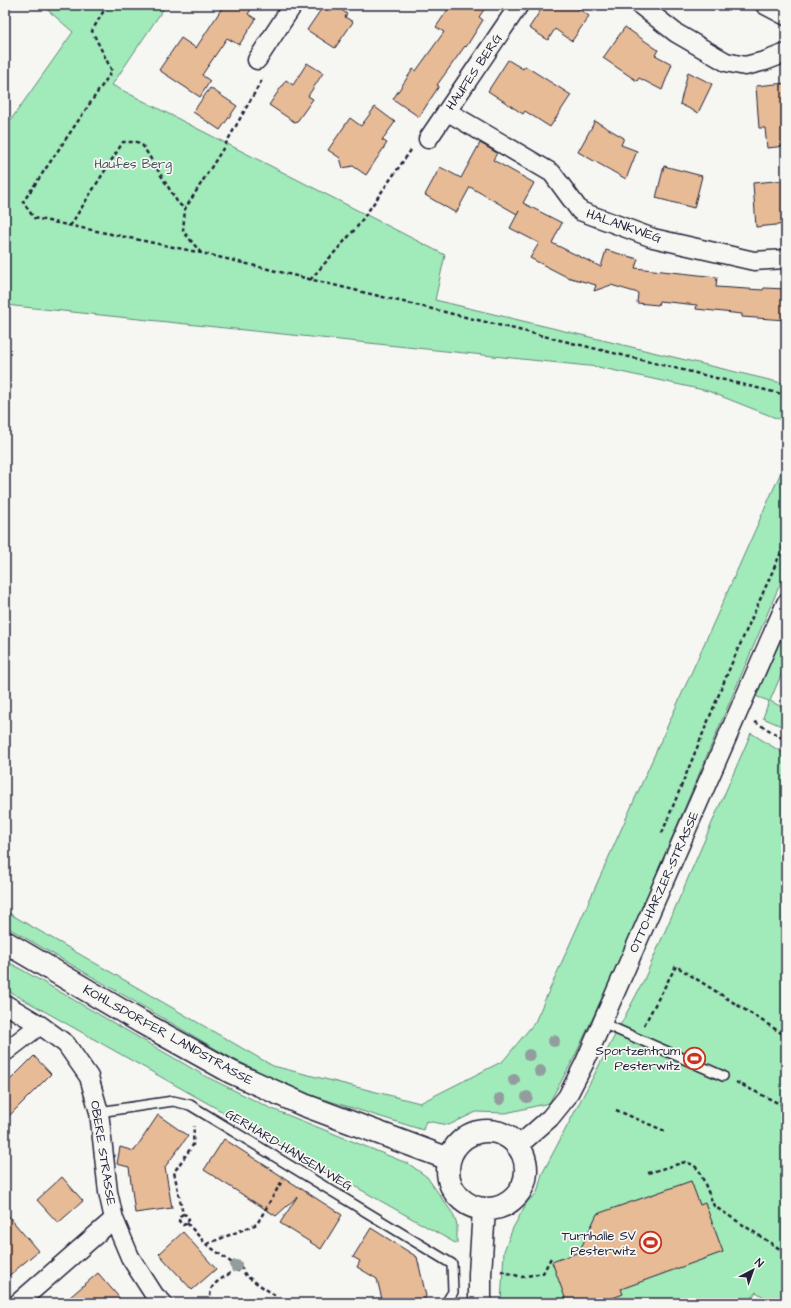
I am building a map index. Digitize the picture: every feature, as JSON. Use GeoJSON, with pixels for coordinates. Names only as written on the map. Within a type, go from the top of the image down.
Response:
{"type":"FeatureCollection","features":[{"type":"Feature","properties":{"kind":"street"},"geometry":{"type":"LineString","coordinates":[[258,60],[293,5]]}},
{"type":"Feature","properties":{"kind":"street","name":"HAUFES BERG"},"geometry":{"type":"LineString","coordinates":[[428,139],[448,112],[519,5]]}},
{"type":"Feature","properties":{"kind":"street"},"geometry":{"type":"LineString","coordinates":[[640,5],[676,33],[726,62],[745,66],[765,61],[786,53]]}},
{"type":"Feature","properties":{"kind":"street"},"geometry":{"type":"LineString","coordinates":[[765,5],[786,16]]}},
{"type":"Feature","properties":{"kind":"street","name":"HALANKWEG"},"geometry":{"type":"LineString","coordinates":[[448,112],[552,173],[580,211],[653,238],[754,261],[786,259]]}},
{"type":"Feature","properties":{"kind":"street","name":"OTTO-HARZER-STRASSE"},"geometry":{"type":"LineString","coordinates":[[518,1146],[550,1118],[567,1097],[584,1064],[786,603]]}},
{"type":"Feature","properties":{"kind":"street","name":"KOHLSDORFER LANDSTRASSE"},"geometry":{"type":"LineString","coordinates":[[5,942],[141,1022],[231,1072],[304,1105],[449,1159]]}},
{"type":"Feature","properties":{"kind":"street","name":"OBERE STRASSE"},"geometry":{"type":"LineString","coordinates":[[5,1004],[40,1025],[66,1044],[89,1077],[99,1112],[108,1192],[114,1219],[130,1257],[155,1296],[163,1303]]}},
{"type":"Feature","properties":{"kind":"street"},"geometry":{"type":"LineString","coordinates":[[5,1052],[40,1025]]}},
{"type":"Feature","properties":{"kind":"street"},"geometry":{"type":"LineString","coordinates":[[486,1130],[498,1132],[510,1138],[518,1146],[524,1157],[526,1170],[524,1183],[518,1194],[509,1203],[497,1208],[484,1209],[473,1206],[463,1200],[455,1192],[450,1182],[448,1171],[449,1159],[454,1148],[463,1139],[474,1133],[486,1130]]}},
{"type":"Feature","properties":{"kind":"street"},"geometry":{"type":"LineString","coordinates":[[480,1303],[479,1291],[484,1209]]}},
{"type":"Feature","properties":{"kind":"street"},"geometry":{"type":"LineString","coordinates":[[18,1303],[114,1219]]}},
{"type":"Feature","properties":{"kind":"lane"},"geometry":{"type":"LineString","coordinates":[[602,1022],[723,1076]]}},
{"type":"Feature","properties":{"kind":"lane","name":"GERHARD-HANSEN-WEG"},"geometry":{"type":"LineString","coordinates":[[99,1112],[173,1100],[190,1105],[452,1264],[453,1292],[446,1303]]}},
{"type":"Feature","properties":{"kind":"path"},"geometry":{"type":"LineString","coordinates":[[107,5],[92,30],[112,70],[23,202],[34,218],[202,253],[786,394]]}},
{"type":"Feature","properties":{"kind":"path"},"geometry":{"type":"LineString","coordinates":[[202,253],[183,231],[185,209],[224,148],[265,75],[258,60]]}},
{"type":"Feature","properties":{"kind":"path"},"geometry":{"type":"LineString","coordinates":[[310,280],[357,226],[413,146],[428,139]]}},
{"type":"Feature","properties":{"kind":"path"},"geometry":{"type":"LineString","coordinates":[[70,226],[123,142],[137,142],[144,146],[178,203],[185,209]]}},
{"type":"Feature","properties":{"kind":"path"},"geometry":{"type":"LineString","coordinates":[[712,712],[731,665],[786,541]]}},
{"type":"Feature","properties":{"kind":"path"},"geometry":{"type":"LineString","coordinates":[[736,717],[757,723],[786,740]]}},
{"type":"Feature","properties":{"kind":"path"},"geometry":{"type":"LineString","coordinates":[[636,1037],[642,1029],[676,966],[786,1036]]}},
{"type":"Feature","properties":{"kind":"path"},"geometry":{"type":"LineString","coordinates":[[723,1076],[786,1107]]}},
{"type":"Feature","properties":{"kind":"path"},"geometry":{"type":"LineString","coordinates":[[616,1110],[667,1132]]}},
{"type":"Feature","properties":{"kind":"path"},"geometry":{"type":"LineString","coordinates":[[187,1223],[188,1217],[183,1214],[174,1172],[192,1145],[194,1125],[202,1112]]}},
{"type":"Feature","properties":{"kind":"path"},"geometry":{"type":"LineString","coordinates":[[648,1173],[685,1162],[694,1165],[700,1172],[714,1206],[786,1251]]}},
{"type":"Feature","properties":{"kind":"path"},"geometry":{"type":"LineString","coordinates":[[206,1244],[257,1224],[290,1166]]}},
{"type":"Feature","properties":{"kind":"path"},"geometry":{"type":"LineString","coordinates":[[183,1214],[180,1216],[179,1221],[183,1225],[187,1223]]}},
{"type":"Feature","properties":{"kind":"path"},"geometry":{"type":"LineString","coordinates":[[187,1223],[206,1244],[232,1263],[231,1266],[234,1270]]}},
{"type":"Feature","properties":{"kind":"path"},"geometry":{"type":"LineString","coordinates":[[481,1266],[522,1277],[543,1273],[552,1256]]}},
{"type":"Feature","properties":{"kind":"path"},"geometry":{"type":"LineString","coordinates":[[232,1263],[237,1261],[240,1263],[246,1276],[276,1296]]}},
{"type":"Feature","properties":{"kind":"path"},"geometry":{"type":"LineString","coordinates":[[209,1303],[211,1290],[215,1284],[227,1277],[234,1270],[238,1271],[241,1267]]}},
{"type":"Feature","properties":{"kind":"green space","name":"Haufes Berg"},"geometry":{"type":"Polygon","coordinates":[[[42,5],[166,5],[112,85],[445,255],[435,300],[786,384],[786,422],[708,391],[598,367],[5,305],[5,128],[73,32],[42,5]]]}},
{"type":"Feature","properties":{"kind":"green space"},"geometry":{"type":"Polygon","coordinates":[[[786,461],[786,570],[619,962],[573,1060],[549,1103],[506,1113],[476,1112],[449,1125],[426,1121],[423,1130],[307,1094],[233,1059],[5,926],[5,911],[273,1066],[420,1103],[503,1061],[535,1022],[786,461]]]}},
{"type":"Feature","properties":{"kind":"green space"},"geometry":{"type":"Polygon","coordinates":[[[786,623],[786,663],[770,701],[786,709],[786,728],[763,718],[769,701],[755,696],[786,623]]]}},
{"type":"Feature","properties":{"kind":"green space","name":"Sportzentrum Pesterwitz"},"geometry":{"type":"Polygon","coordinates":[[[751,733],[786,755],[786,1303],[773,1303],[756,1292],[748,1303],[501,1303],[504,1251],[513,1228],[527,1202],[537,1193],[542,1174],[643,982],[751,733]]]}},
{"type":"Feature","properties":{"kind":"green space"},"geometry":{"type":"Polygon","coordinates":[[[5,960],[205,1076],[270,1108],[409,1164],[427,1177],[453,1214],[457,1225],[457,1244],[5,989],[5,960]]]}},
{"type":"Feature","properties":{"kind":"building"},"geometry":{"type":"Polygon","coordinates":[[[224,5],[254,5],[248,14],[256,19],[239,45],[227,38],[202,75],[210,81],[200,97],[159,70],[181,38],[196,48],[224,5]]]}},
{"type":"Feature","properties":{"kind":"building"},"geometry":{"type":"Polygon","coordinates":[[[324,5],[335,5],[347,14],[345,17],[353,22],[335,48],[307,30],[324,5]]]}},
{"type":"Feature","properties":{"kind":"building"},"geometry":{"type":"Polygon","coordinates":[[[451,5],[487,5],[479,17],[483,20],[466,47],[465,46],[437,85],[439,86],[419,117],[393,99],[413,69],[416,71],[444,32],[436,27],[451,5]]]}},
{"type":"Feature","properties":{"kind":"building"},"geometry":{"type":"Polygon","coordinates":[[[544,5],[573,5],[589,16],[572,41],[555,29],[548,40],[529,28],[544,5]]]}},
{"type":"Feature","properties":{"kind":"building"},"geometry":{"type":"Polygon","coordinates":[[[625,27],[658,50],[655,55],[672,64],[662,90],[639,78],[637,81],[603,58],[625,27]]]}},
{"type":"Feature","properties":{"kind":"building"},"geometry":{"type":"Polygon","coordinates":[[[508,60],[523,69],[525,66],[571,95],[550,127],[525,111],[523,114],[488,91],[508,60]]]}},
{"type":"Feature","properties":{"kind":"building"},"geometry":{"type":"Polygon","coordinates":[[[307,63],[323,73],[308,96],[313,99],[296,123],[269,105],[286,80],[293,85],[307,63]]]}},
{"type":"Feature","properties":{"kind":"building"},"geometry":{"type":"Polygon","coordinates":[[[688,72],[712,84],[698,113],[680,104],[688,72]]]}},
{"type":"Feature","properties":{"kind":"building"},"geometry":{"type":"Polygon","coordinates":[[[786,83],[786,146],[767,148],[765,128],[759,128],[756,86],[786,83]]]}},
{"type":"Feature","properties":{"kind":"building"},"geometry":{"type":"Polygon","coordinates":[[[210,88],[237,106],[220,130],[193,112],[210,88]]]}},
{"type":"Feature","properties":{"kind":"building"},"geometry":{"type":"Polygon","coordinates":[[[375,107],[395,122],[382,140],[387,143],[366,175],[353,166],[343,168],[340,158],[328,150],[350,118],[361,126],[375,107]]]}},
{"type":"Feature","properties":{"kind":"building"},"geometry":{"type":"Polygon","coordinates":[[[595,121],[624,138],[621,145],[637,151],[626,179],[578,152],[595,121]]]}},
{"type":"Feature","properties":{"kind":"building"},"geometry":{"type":"Polygon","coordinates":[[[480,143],[497,153],[493,160],[534,183],[523,203],[562,223],[552,243],[601,267],[606,250],[638,259],[635,268],[717,277],[716,287],[763,290],[764,288],[786,289],[786,320],[742,317],[742,314],[696,309],[697,305],[659,301],[658,305],[637,303],[638,293],[611,285],[594,291],[596,285],[567,277],[530,258],[539,243],[510,228],[519,211],[517,214],[470,187],[456,213],[425,195],[440,167],[461,178],[480,143]]]}},
{"type":"Feature","properties":{"kind":"building"},"geometry":{"type":"Polygon","coordinates":[[[664,166],[702,176],[694,208],[656,198],[664,166]]]}},
{"type":"Feature","properties":{"kind":"building"},"geometry":{"type":"Polygon","coordinates":[[[786,180],[786,224],[756,227],[753,183],[786,180]]]}},
{"type":"Feature","properties":{"kind":"building"},"geometry":{"type":"Polygon","coordinates":[[[34,1056],[51,1074],[5,1120],[5,1085],[34,1056]]]}},
{"type":"Feature","properties":{"kind":"building"},"geometry":{"type":"Polygon","coordinates":[[[158,1115],[188,1136],[165,1167],[172,1208],[135,1213],[129,1167],[117,1164],[120,1147],[134,1151],[158,1115]]]}},
{"type":"Feature","properties":{"kind":"building"},"geometry":{"type":"Polygon","coordinates":[[[224,1139],[342,1215],[321,1249],[280,1223],[297,1197],[276,1216],[204,1170],[224,1139]]]}},
{"type":"Feature","properties":{"kind":"building"},"geometry":{"type":"Polygon","coordinates":[[[62,1177],[83,1201],[58,1223],[37,1200],[62,1177]]]}},
{"type":"Feature","properties":{"kind":"building","name":"Turnhalle SV Pesterwitz"},"geometry":{"type":"Polygon","coordinates":[[[691,1181],[700,1205],[705,1203],[723,1252],[621,1289],[623,1294],[600,1303],[567,1303],[552,1262],[579,1252],[597,1214],[691,1181]]]}},
{"type":"Feature","properties":{"kind":"building"},"geometry":{"type":"Polygon","coordinates":[[[5,1212],[38,1251],[5,1279],[5,1212]]]}},
{"type":"Feature","properties":{"kind":"building"},"geometry":{"type":"Polygon","coordinates":[[[371,1228],[417,1257],[426,1296],[422,1303],[383,1303],[377,1279],[357,1267],[360,1261],[353,1257],[371,1228]]]}},
{"type":"Feature","properties":{"kind":"building"},"geometry":{"type":"Polygon","coordinates":[[[183,1232],[216,1269],[192,1290],[159,1254],[183,1232]]]}},
{"type":"Feature","properties":{"kind":"building"},"geometry":{"type":"Polygon","coordinates":[[[98,1273],[124,1303],[63,1303],[98,1273]]]}},
{"type":"Feature","properties":{"kind":"place","name":"Sportzentrum Pesterwitz"},"geometry":{"type":"Point","coordinates":[695,1058]}},
{"type":"Feature","properties":{"kind":"place","name":"Turnhalle SV Pesterwitz"},"geometry":{"type":"Point","coordinates":[651,1243]}}]}
